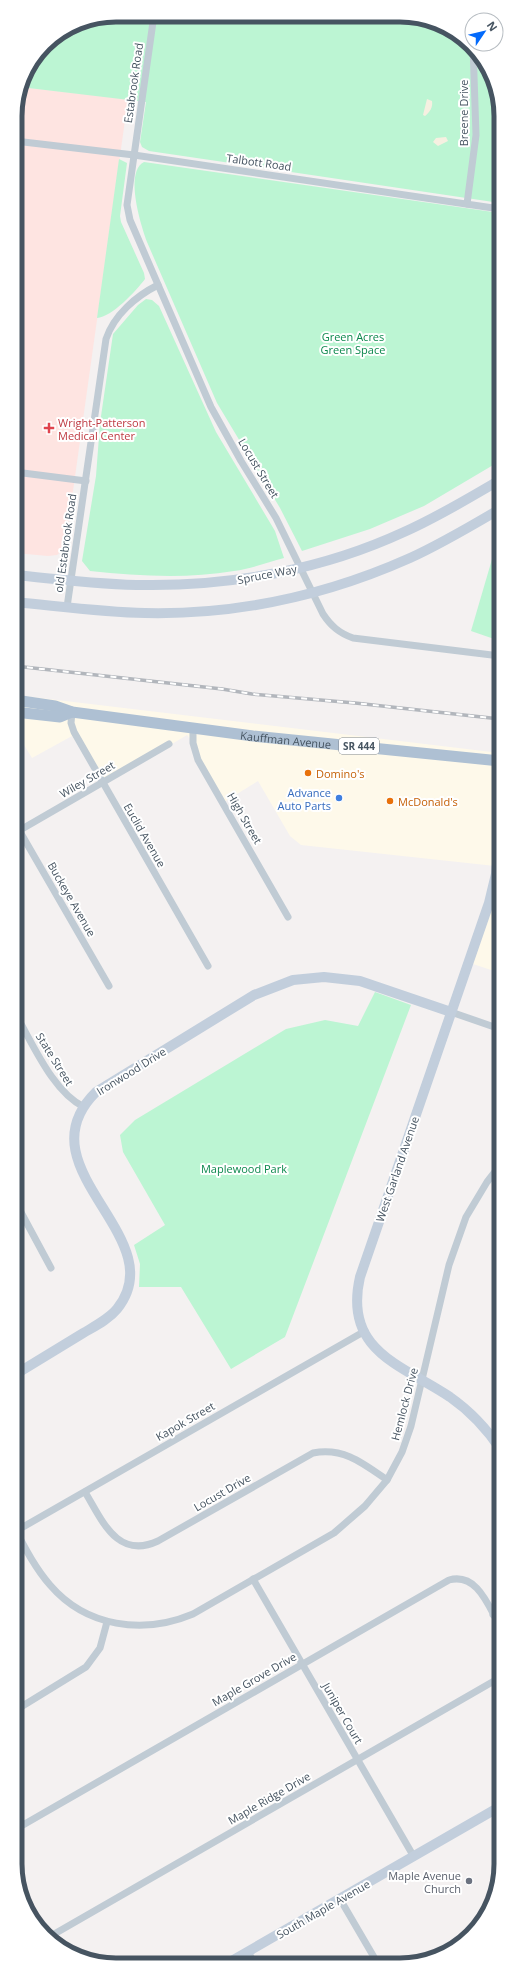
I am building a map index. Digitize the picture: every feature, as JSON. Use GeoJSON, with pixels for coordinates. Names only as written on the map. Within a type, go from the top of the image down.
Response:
{"type":"FeatureCollection","features":[{"type":"Feature","properties":{"kind":"main road","name":"Kauffman Avenue"},"geometry":{"type":"LineString","coordinates":[[22,701],[56,706],[72,712],[253,736],[494,761]]}},
{"type":"Feature","properties":{"kind":"main road","name":"Kauffman Avenue"},"geometry":{"type":"LineString","coordinates":[[22,713],[60,717],[72,712]]}},
{"type":"Feature","properties":{"kind":"street","name":"Estabrook Road"},"geometry":{"type":"LineString","coordinates":[[134,155],[153,22]]}},
{"type":"Feature","properties":{"kind":"street","name":"Breene Drive"},"geometry":{"type":"LineString","coordinates":[[467,204],[476,135],[473,58]]}},
{"type":"Feature","properties":{"kind":"street","name":"Talbott Road"},"geometry":{"type":"LineString","coordinates":[[22,142],[134,155],[494,208]]}},
{"type":"Feature","properties":{"kind":"street","name":"Locust Street"},"geometry":{"type":"LineString","coordinates":[[134,155],[127,205],[130,220],[211,407],[276,518],[312,593],[330,624],[342,634],[353,638],[494,655]]}},
{"type":"Feature","properties":{"kind":"street"},"geometry":{"type":"LineString","coordinates":[[22,473],[86,481],[106,339],[109,328],[121,313],[144,292],[158,285]]}},
{"type":"Feature","properties":{"kind":"street","name":"old Estabrook Road"},"geometry":{"type":"LineString","coordinates":[[67,607],[86,481]]}},
{"type":"Feature","properties":{"kind":"street","name":"Spruce Way"},"geometry":{"type":"LineString","coordinates":[[22,576],[70,581],[144,586],[195,584],[247,578],[300,568],[348,554],[403,533],[442,514],[494,484]]}},
{"type":"Feature","properties":{"kind":"street"},"geometry":{"type":"LineString","coordinates":[[22,603],[146,613],[206,611],[237,608],[312,593],[369,574],[412,557],[454,536],[494,513]]}},
{"type":"Feature","properties":{"kind":"street","name":"Euclid Avenue"},"geometry":{"type":"LineString","coordinates":[[72,712],[71,722],[74,732],[208,966]]}},
{"type":"Feature","properties":{"kind":"street","name":"High Street"},"geometry":{"type":"LineString","coordinates":[[193,727],[194,743],[198,760],[288,917]]}},
{"type":"Feature","properties":{"kind":"street","name":"Wiley Street"},"geometry":{"type":"LineString","coordinates":[[22,828],[169,744]]}},
{"type":"Feature","properties":{"kind":"street","name":"Buckeye Avenue"},"geometry":{"type":"LineString","coordinates":[[22,839],[109,986]]}},
{"type":"Feature","properties":{"kind":"street","name":"West Garland Avenue"},"geometry":{"type":"LineString","coordinates":[[494,882],[489,903],[360,1277],[358,1304],[364,1331],[373,1345],[384,1357],[464,1408],[483,1426],[494,1441]]}},
{"type":"Feature","properties":{"kind":"street","name":"Ironwood Drive"},"geometry":{"type":"LineString","coordinates":[[22,1370],[112,1315],[121,1303],[129,1285],[130,1264],[128,1252],[82,1171],[76,1155],[76,1130],[84,1107],[101,1088],[254,995],[285,982],[318,977],[360,981],[494,1027]]}},
{"type":"Feature","properties":{"kind":"street","name":"State Street"},"geometry":{"type":"LineString","coordinates":[[22,1025],[57,1086],[68,1098],[84,1107]]}},
{"type":"Feature","properties":{"kind":"street","name":"Hemlock Drive"},"geometry":{"type":"LineString","coordinates":[[22,1542],[39,1572],[61,1596],[85,1613],[107,1622],[130,1626],[146,1626],[174,1621],[192,1614],[338,1529],[365,1506],[387,1480],[406,1441],[449,1265],[466,1217],[494,1172]]}},
{"type":"Feature","properties":{"kind":"street"},"geometry":{"type":"LineString","coordinates":[[22,1215],[52,1268]]}},
{"type":"Feature","properties":{"kind":"street","name":"Kapok Street"},"geometry":{"type":"LineString","coordinates":[[22,1528],[364,1331]]}},
{"type":"Feature","properties":{"kind":"street","name":"Locust Drive"},"geometry":{"type":"LineString","coordinates":[[85,1492],[113,1536],[124,1543],[141,1546],[158,1541],[312,1453],[334,1452],[351,1456],[387,1480]]}},
{"type":"Feature","properties":{"kind":"street","name":"Maple Grove Drive"},"geometry":{"type":"LineString","coordinates":[[22,1826],[449,1580],[455,1578],[467,1579],[477,1586],[493,1614]]}},
{"type":"Feature","properties":{"kind":"street","name":"Juniper Court"},"geometry":{"type":"LineString","coordinates":[[253,1579],[414,1857]]}},
{"type":"Feature","properties":{"kind":"street"},"geometry":{"type":"LineString","coordinates":[[22,1706],[86,1667],[100,1648],[107,1622]]}},
{"type":"Feature","properties":{"kind":"street","name":"Maple Ridge Drive"},"geometry":{"type":"LineString","coordinates":[[53,1934],[494,1681]]}},
{"type":"Feature","properties":{"kind":"street","name":"South Maple Avenue"},"geometry":{"type":"LineString","coordinates":[[238,1958],[494,1810]]}},
{"type":"Feature","properties":{"kind":"street"},"geometry":{"type":"LineString","coordinates":[[340,1899],[374,1958]]}},
{"type":"Feature","properties":{"kind":"street"},"geometry":{"type":"LineString","coordinates":[[248,1952],[252,1958]]}},
{"type":"Feature","properties":{"kind":"shaded area","name":"Wright-Patterson Medical Center"},"geometry":{"type":"Polygon","coordinates":[[[26,88],[128,99],[65,548],[57,555],[48,556],[22,554],[22,110],[26,88]]]}},
{"type":"Feature","properties":{"kind":"shaded area"},"geometry":{"type":"Polygon","coordinates":[[[22,696],[494,752],[494,866],[301,845],[290,836],[258,781],[224,802],[199,759],[195,745],[187,735],[105,784],[72,736],[32,758],[24,745],[22,746],[22,696]]]}},
{"type":"Feature","properties":{"kind":"shaded area"},"geometry":{"type":"Polygon","coordinates":[[[494,870],[494,971],[470,963],[494,870]]]}},
{"type":"Feature","properties":{"kind":"green space"},"geometry":{"type":"Polygon","coordinates":[[[116,22],[400,22],[418,24],[441,32],[457,42],[464,48],[464,52],[468,52],[478,64],[489,86],[494,116],[494,202],[149,151],[142,147],[140,142],[146,102],[26,88],[38,64],[54,45],[80,29],[92,25],[116,22]]]}},
{"type":"Feature","properties":{"kind":"green space"},"geometry":{"type":"Polygon","coordinates":[[[119,159],[127,163],[120,216],[121,222],[144,273],[145,279],[130,296],[110,313],[103,317],[97,318],[119,159]]]}},
{"type":"Feature","properties":{"kind":"green space","name":"Green Acres Green Space"},"geometry":{"type":"Polygon","coordinates":[[[144,162],[494,212],[494,465],[424,506],[370,529],[302,551],[280,508],[217,403],[147,242],[141,224],[136,200],[135,176],[138,168],[144,162]]]}},
{"type":"Feature","properties":{"kind":"green space"},"geometry":{"type":"Polygon","coordinates":[[[146,299],[152,300],[159,306],[216,432],[275,531],[284,558],[240,570],[216,574],[180,576],[90,571],[82,561],[96,476],[100,423],[113,334],[138,305],[146,299]]]}},
{"type":"Feature","properties":{"kind":"green space"},"geometry":{"type":"Polygon","coordinates":[[[494,552],[494,639],[471,631],[494,552]]]}},
{"type":"Feature","properties":{"kind":"green space","name":"Maplewood Park"},"geometry":{"type":"Polygon","coordinates":[[[375,992],[411,1005],[285,1337],[231,1369],[181,1287],[139,1287],[140,1264],[134,1245],[165,1225],[123,1152],[120,1135],[135,1120],[286,1029],[325,1020],[358,1026],[375,992]]]}},
{"type":"Feature","properties":{"kind":"sand"},"geometry":{"type":"Polygon","coordinates":[[[427,99],[432,101],[432,107],[425,116],[423,115],[427,99]]]}},
{"type":"Feature","properties":{"kind":"sand"},"geometry":{"type":"Polygon","coordinates":[[[446,137],[448,141],[438,146],[433,142],[436,138],[446,137]]]}},
{"type":"Feature","properties":{"kind":"railway"},"geometry":{"type":"LineString","coordinates":[[22,667],[222,689],[252,694],[355,703],[494,718]]}},
{"type":"Feature","properties":{"kind":"place","name":"Wright-Patterson Medical Center"},"geometry":{"type":"Point","coordinates":[49,428]}},
{"type":"Feature","properties":{"kind":"place","name":"Domino's"},"geometry":{"type":"Point","coordinates":[308,773]}},
{"type":"Feature","properties":{"kind":"place","name":"Advance Auto Parts"},"geometry":{"type":"Point","coordinates":[339,798]}},
{"type":"Feature","properties":{"kind":"place","name":"McDonald's"},"geometry":{"type":"Point","coordinates":[390,801]}},
{"type":"Feature","properties":{"kind":"place","name":"Maple Avenue Church"},"geometry":{"type":"Point","coordinates":[469,1881]}}]}
